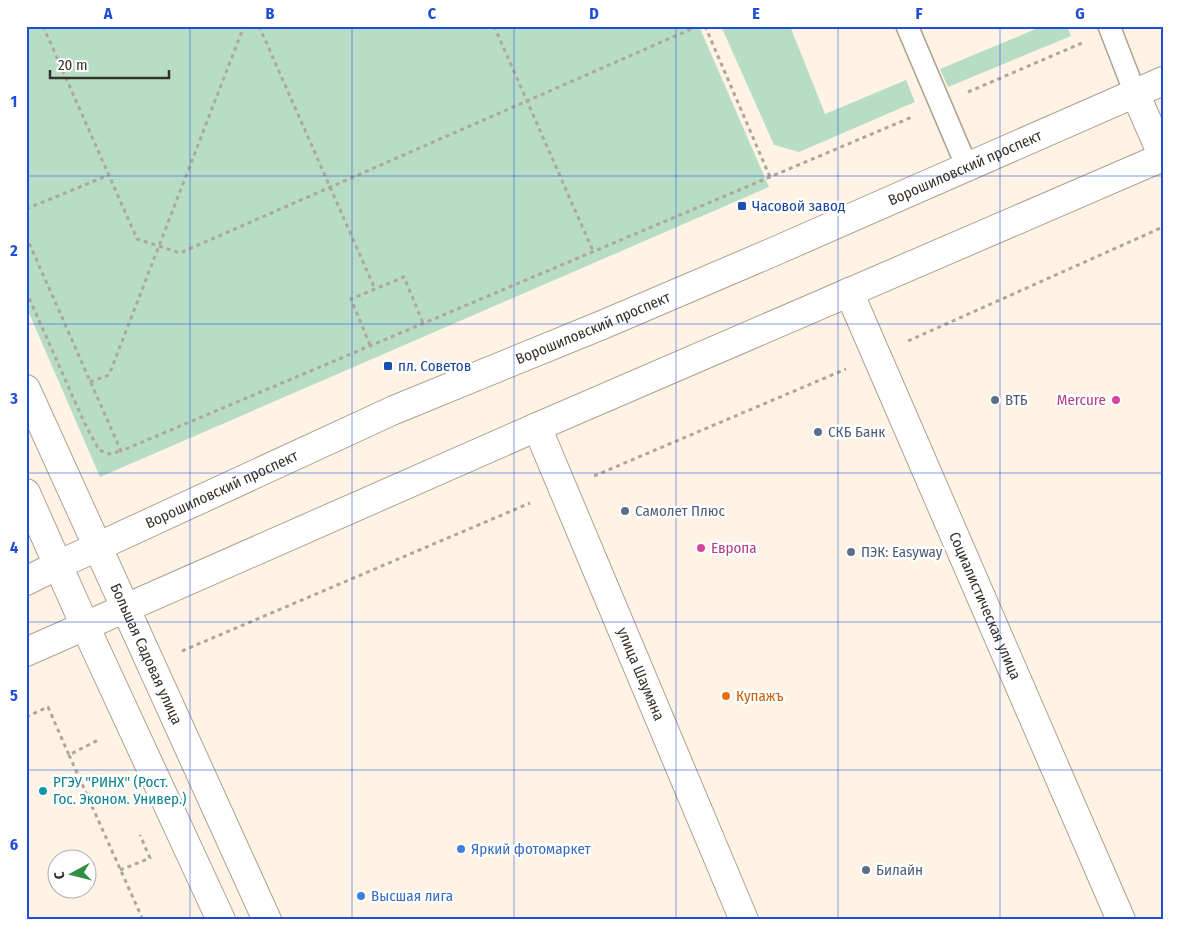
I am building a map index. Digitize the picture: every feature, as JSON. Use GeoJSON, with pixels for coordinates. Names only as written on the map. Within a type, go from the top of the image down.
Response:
{"type":"FeatureCollection","features":[{"type":"Feature","properties":{"kind":"main road","name":"Ворошиловский проспект"},"geometry":{"type":"LineString","coordinates":[[26,581],[394,410],[611,321],[1163,81]]}},
{"type":"Feature","properties":{"kind":"main road"},"geometry":{"type":"LineString","coordinates":[[26,652],[126,610],[848,292],[1163,157],[1135,93]]}},
{"type":"Feature","properties":{"kind":"main road","name":"Социалистическая улица"},"geometry":{"type":"LineString","coordinates":[[848,292],[1121,920]]}},
{"type":"Feature","properties":{"kind":"main road","name":"Большая Садовая улица"},"geometry":{"type":"LineString","coordinates":[[26,389],[267,920]]}},
{"type":"Feature","properties":{"kind":"main road","name":"улица Шаумяна"},"geometry":{"type":"LineString","coordinates":[[538,427],[744,920]]}},
{"type":"Feature","properties":{"kind":"main road"},"geometry":{"type":"LineString","coordinates":[[26,493],[85,626],[221,920]]}},
{"type":"Feature","properties":{"kind":"lane"},"geometry":{"type":"LineString","coordinates":[[907,26],[968,167]]}},
{"type":"Feature","properties":{"kind":"lane"},"geometry":{"type":"LineString","coordinates":[[1109,28],[1135,93]]}},
{"type":"Feature","properties":{"kind":"path"},"geometry":{"type":"LineString","coordinates":[[42,26],[137,239],[180,252],[698,26]]}},
{"type":"Feature","properties":{"kind":"path"},"geometry":{"type":"LineString","coordinates":[[90,382],[109,375],[244,26]]}},
{"type":"Feature","properties":{"kind":"path"},"geometry":{"type":"LineString","coordinates":[[259,26],[375,288]]}},
{"type":"Feature","properties":{"kind":"path"},"geometry":{"type":"LineString","coordinates":[[494,26],[593,251]]}},
{"type":"Feature","properties":{"kind":"path"},"geometry":{"type":"LineString","coordinates":[[705,26],[770,177]]}},
{"type":"Feature","properties":{"kind":"path"},"geometry":{"type":"LineString","coordinates":[[26,291],[84,422],[99,450],[109,454],[121,451],[770,177],[941,104],[1109,28]]}},
{"type":"Feature","properties":{"kind":"path"},"geometry":{"type":"LineString","coordinates":[[26,209],[109,175]]}},
{"type":"Feature","properties":{"kind":"path"},"geometry":{"type":"LineString","coordinates":[[185,660],[182,651],[876,356],[1163,227]]}},
{"type":"Feature","properties":{"kind":"path"},"geometry":{"type":"LineString","coordinates":[[26,236],[121,451]]}},
{"type":"Feature","properties":{"kind":"path"},"geometry":{"type":"LineString","coordinates":[[370,345],[351,299],[375,288],[404,277],[423,323]]}},
{"type":"Feature","properties":{"kind":"path"},"geometry":{"type":"LineString","coordinates":[[26,717],[48,708],[143,920]]}},
{"type":"Feature","properties":{"kind":"path"},"geometry":{"type":"LineString","coordinates":[[69,754],[100,739]]}},
{"type":"Feature","properties":{"kind":"path"},"geometry":{"type":"LineString","coordinates":[[120,870],[150,858]]}},
{"type":"Feature","properties":{"kind":"green space"},"geometry":{"type":"Polygon","coordinates":[[[26,26],[699,26],[769,187],[100,477],[26,306],[26,26]]]}},
{"type":"Feature","properties":{"kind":"green space"},"geometry":{"type":"Polygon","coordinates":[[[721,26],[790,26],[825,114],[906,80],[915,102],[799,152],[774,145],[721,26]]]}},
{"type":"Feature","properties":{"kind":"green space"},"geometry":{"type":"Polygon","coordinates":[[[1043,26],[1067,26],[1071,36],[948,87],[940,69],[1043,26]]]}},
{"type":"Feature","properties":{"kind":"place","name":"Часовой завод"},"geometry":{"type":"Point","coordinates":[742,206]}},
{"type":"Feature","properties":{"kind":"place","name":"пл. Советов"},"geometry":{"type":"Point","coordinates":[388,366]}},
{"type":"Feature","properties":{"kind":"place","name":"ВТБ"},"geometry":{"type":"Point","coordinates":[995,400]}},
{"type":"Feature","properties":{"kind":"place","name":"Mercure"},"geometry":{"type":"Point","coordinates":[1116,400]}},
{"type":"Feature","properties":{"kind":"place","name":"СКБ Банк"},"geometry":{"type":"Point","coordinates":[818,432]}},
{"type":"Feature","properties":{"kind":"place","name":"Самолет Плюс"},"geometry":{"type":"Point","coordinates":[625,511]}},
{"type":"Feature","properties":{"kind":"place","name":"Европа"},"geometry":{"type":"Point","coordinates":[701,548]}},
{"type":"Feature","properties":{"kind":"place","name":"ПЭК: Easyway"},"geometry":{"type":"Point","coordinates":[851,552]}},
{"type":"Feature","properties":{"kind":"place","name":"Купажъ"},"geometry":{"type":"Point","coordinates":[726,696]}},
{"type":"Feature","properties":{"kind":"place","name":"РГЭУ \"РИНХ\" (Рост. Гос. Эконом. Универ.)"},"geometry":{"type":"Point","coordinates":[43,791]}},
{"type":"Feature","properties":{"kind":"place","name":"Яркий фотомаркет"},"geometry":{"type":"Point","coordinates":[461,849]}},
{"type":"Feature","properties":{"kind":"place","name":"Билайн"},"geometry":{"type":"Point","coordinates":[866,870]}},
{"type":"Feature","properties":{"kind":"place","name":"Высшая лига"},"geometry":{"type":"Point","coordinates":[361,896]}}]}
